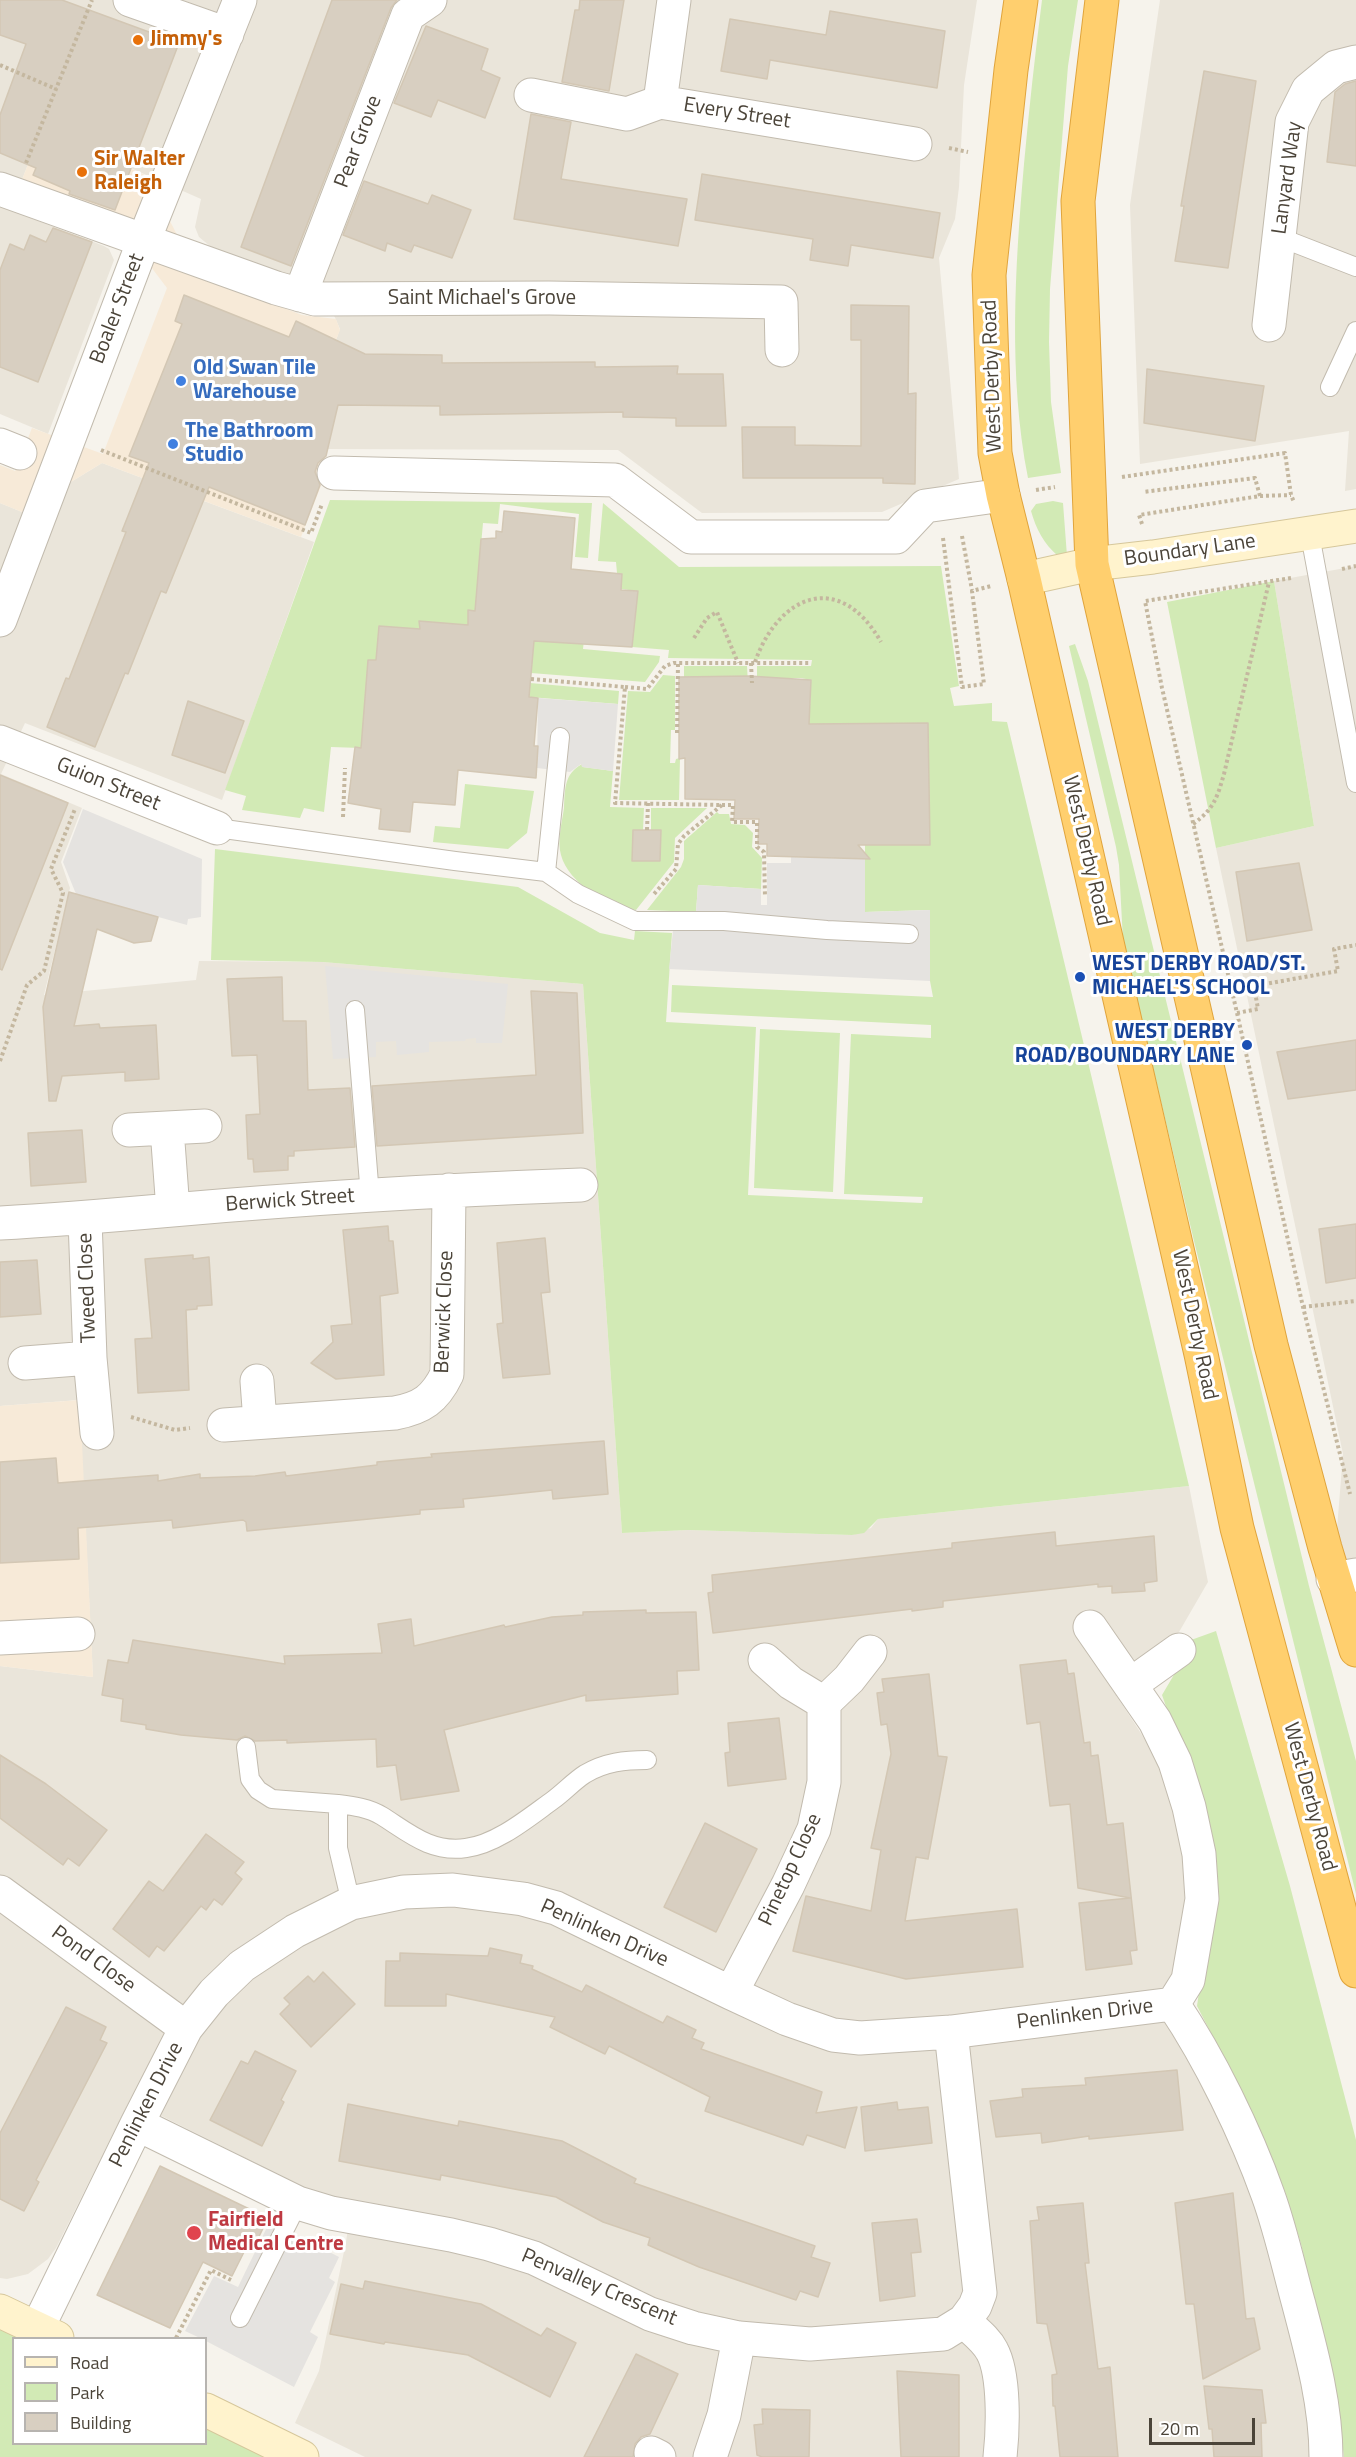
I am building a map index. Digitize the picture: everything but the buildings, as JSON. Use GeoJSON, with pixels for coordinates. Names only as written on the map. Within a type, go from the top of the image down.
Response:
{"type":"FeatureCollection","features":[{"type":"Feature","properties":{"kind":"highway","name":"West Derby Road"},"geometry":{"type":"LineString","coordinates":[[1021,0],[989,275],[995,453],[1201,1354],[1237,1528],[1356,1971]]}},
{"type":"Feature","properties":{"kind":"highway"},"geometry":{"type":"LineString","coordinates":[[1102,0],[1078,201],[1092,564],[1264,1312],[1345,1577],[1356,1650]]}},
{"type":"Feature","properties":{"kind":"street"},"geometry":{"type":"LineString","coordinates":[[130,0],[227,34]]}},
{"type":"Feature","properties":{"kind":"street","name":"Boaler Street"},"geometry":{"type":"LineString","coordinates":[[0,620],[144,240],[240,0]]}},
{"type":"Feature","properties":{"kind":"street","name":"Pear Grove"},"geometry":{"type":"LineString","coordinates":[[300,295],[408,15],[430,0]]}},
{"type":"Feature","properties":{"kind":"street","name":"Every Street"},"geometry":{"type":"LineString","coordinates":[[674,0],[660,102],[915,144]]}},
{"type":"Feature","properties":{"kind":"street","name":"Lanyard Way"},"geometry":{"type":"LineString","coordinates":[[1269,325],[1292,122],[1308,90],[1336,67],[1356,62]]}},
{"type":"Feature","properties":{"kind":"street"},"geometry":{"type":"LineString","coordinates":[[531,95],[627,114],[660,102]]}},
{"type":"Feature","properties":{"kind":"street","name":"Saint Michael's Grove"},"geometry":{"type":"LineString","coordinates":[[7,192],[315,299],[549,298],[781,302],[782,350]]}},
{"type":"Feature","properties":{"kind":"street"},"geometry":{"type":"LineString","coordinates":[[334,473],[615,480],[692,537],[896,537],[925,506],[1003,495]]}},
{"type":"Feature","properties":{"kind":"street","name":"Boundary Lane"},"geometry":{"type":"LineString","coordinates":[[1024,579],[1092,564],[1310,535],[1356,526]]}},
{"type":"Feature","properties":{"kind":"street","name":"Guion Street"},"geometry":{"type":"LineString","coordinates":[[0,742],[217,828]]}},
{"type":"Feature","properties":{"kind":"street"},"geometry":{"type":"LineString","coordinates":[[129,1130],[205,1126]]}},
{"type":"Feature","properties":{"kind":"street"},"geometry":{"type":"LineString","coordinates":[[167,1129],[172,1210]]}},
{"type":"Feature","properties":{"kind":"street","name":"Berwick Street"},"geometry":{"type":"LineString","coordinates":[[0,1223],[85,1219],[172,1210],[449,1190],[581,1185]]}},
{"type":"Feature","properties":{"kind":"street","name":"Berwick Close"},"geometry":{"type":"LineString","coordinates":[[224,1425],[411,1410],[426,1402],[439,1391],[447,1374],[449,1190]]}},
{"type":"Feature","properties":{"kind":"street","name":"Tweed Close"},"geometry":{"type":"LineString","coordinates":[[85,1219],[90,1358],[96,1423]]}},
{"type":"Feature","properties":{"kind":"street","name":"Tweed Close"},"geometry":{"type":"LineString","coordinates":[[25,1363],[90,1358]]}},
{"type":"Feature","properties":{"kind":"street"},"geometry":{"type":"LineString","coordinates":[[257,1381],[260,1422]]}},
{"type":"Feature","properties":{"kind":"street","name":"Penlinken Drive"},"geometry":{"type":"LineString","coordinates":[[1090,1627],[1155,1721],[1175,1762],[1189,1807],[1199,1854],[1202,1899],[1188,1980],[1173,2004]]}},
{"type":"Feature","properties":{"kind":"street"},"geometry":{"type":"LineString","coordinates":[[0,1638],[78,1634]]}},
{"type":"Feature","properties":{"kind":"street"},"geometry":{"type":"LineString","coordinates":[[1130,1685],[1179,1650]]}},
{"type":"Feature","properties":{"kind":"street"},"geometry":{"type":"LineString","coordinates":[[765,1660],[791,1683],[824,1703],[870,1652]]}},
{"type":"Feature","properties":{"kind":"street","name":"Pinetop Close"},"geometry":{"type":"LineString","coordinates":[[731,1993],[788,1885],[814,1829],[824,1782],[824,1703]]}},
{"type":"Feature","properties":{"kind":"street","name":"Penlinken Drive"},"geometry":{"type":"LineString","coordinates":[[47,2334],[137,2124],[186,2028],[214,1993],[242,1966],[295,1931],[351,1903],[404,1892],[453,1890],[523,1899],[556,1908],[787,2019],[832,2035],[860,2038],[951,2032],[1173,2004]]}},
{"type":"Feature","properties":{"kind":"street","name":"Pond Close"},"geometry":{"type":"LineString","coordinates":[[0,1892],[186,2028]]}},
{"type":"Feature","properties":{"kind":"street","name":"Penlinken Drive"},"geometry":{"type":"LineString","coordinates":[[1173,2004],[1191,2031],[1222,2089],[1268,2195],[1312,2356],[1326,2435],[1326,2457]]}},
{"type":"Feature","properties":{"kind":"street"},"geometry":{"type":"LineString","coordinates":[[951,2032],[980,2293],[975,2306],[963,2321],[993,2352],[1001,2404],[1000,2457]]}},
{"type":"Feature","properties":{"kind":"street","name":"Penvalley Crescent"},"geometry":{"type":"LineString","coordinates":[[137,2124],[298,2203],[331,2213],[489,2244],[534,2258],[650,2314],[693,2328],[739,2338],[810,2344],[944,2334],[963,2321]]}},
{"type":"Feature","properties":{"kind":"street"},"geometry":{"type":"LineString","coordinates":[[0,2311],[47,2334]]}},
{"type":"Feature","properties":{"kind":"street"},"geometry":{"type":"LineString","coordinates":[[710,2457],[716,2445],[724,2415],[739,2338]]}},
{"type":"Feature","properties":{"kind":"street"},"geometry":{"type":"LineString","coordinates":[[207,2410],[302,2457]]}},
{"type":"Feature","properties":{"kind":"lane"},"geometry":{"type":"LineString","coordinates":[[1279,237],[1356,267]]}},
{"type":"Feature","properties":{"kind":"lane"},"geometry":{"type":"LineString","coordinates":[[1330,387],[1356,331]]}},
{"type":"Feature","properties":{"kind":"lane"},"geometry":{"type":"LineString","coordinates":[[1310,535],[1356,783]]}},
{"type":"Feature","properties":{"kind":"lane"},"geometry":{"type":"LineString","coordinates":[[546,872],[560,737]]}},
{"type":"Feature","properties":{"kind":"lane"},"geometry":{"type":"LineString","coordinates":[[217,828],[397,854],[546,872],[578,894],[635,921],[724,921],[909,934]]}},
{"type":"Feature","properties":{"kind":"lane"},"geometry":{"type":"LineString","coordinates":[[355,1010],[370,1196]]}},
{"type":"Feature","properties":{"kind":"lane"},"geometry":{"type":"LineString","coordinates":[[246,1747],[250,1779],[258,1790],[272,1799],[361,1807],[381,1815],[418,1840],[438,1847],[465,1848],[493,1840],[553,1800],[585,1774],[605,1765],[647,1760]]}},
{"type":"Feature","properties":{"kind":"lane"},"geometry":{"type":"LineString","coordinates":[[339,1804],[338,1848],[351,1903]]}},
{"type":"Feature","properties":{"kind":"lane"},"geometry":{"type":"LineString","coordinates":[[240,2318],[298,2203]]}},
{"type":"Feature","properties":{"kind":"path"},"geometry":{"type":"LineString","coordinates":[[7,192],[56,88],[92,0]]}},
{"type":"Feature","properties":{"kind":"path"},"geometry":{"type":"LineString","coordinates":[[0,65],[56,88]]}},
{"type":"Feature","properties":{"kind":"path"},"geometry":{"type":"LineString","coordinates":[[915,144],[1001,158]]}},
{"type":"Feature","properties":{"kind":"path"},"geometry":{"type":"LineString","coordinates":[[69,438],[311,533],[334,473]]}},
{"type":"Feature","properties":{"kind":"path"},"geometry":{"type":"LineString","coordinates":[[1003,495],[1285,453],[1291,495],[1310,535]]}},
{"type":"Feature","properties":{"kind":"path"},"geometry":{"type":"LineString","coordinates":[[1143,492],[1255,478],[1260,496]]}},
{"type":"Feature","properties":{"kind":"path"},"geometry":{"type":"LineString","coordinates":[[1153,557],[1139,515],[1260,496],[1291,495]]}},
{"type":"Feature","properties":{"kind":"path"},"geometry":{"type":"LineString","coordinates":[[943,534],[962,687],[984,684],[962,532]]}},
{"type":"Feature","properties":{"kind":"path"},"geometry":{"type":"LineString","coordinates":[[1300,576],[1145,601],[1162,688],[1303,1307],[1350,1497]]}},
{"type":"Feature","properties":{"kind":"path"},"geometry":{"type":"LineString","coordinates":[[972,591],[1024,579]]}},
{"type":"Feature","properties":{"kind":"path"},"geometry":{"type":"LineString","coordinates":[[1193,824],[1207,814],[1216,801],[1269,582]]}},
{"type":"Feature","properties":{"kind":"path"},"geometry":{"type":"LineString","coordinates":[[752,684],[753,662],[773,628],[785,615],[805,601],[834,598],[848,604],[868,624],[881,642]]}},
{"type":"Feature","properties":{"kind":"path"},"geometry":{"type":"LineString","coordinates":[[694,638],[707,618],[717,612],[738,663]]}},
{"type":"Feature","properties":{"kind":"path"},"geometry":{"type":"LineString","coordinates":[[677,733],[678,663]]}},
{"type":"Feature","properties":{"kind":"path"},"geometry":{"type":"LineString","coordinates":[[531,679],[647,689],[665,666],[678,663],[810,663]]}},
{"type":"Feature","properties":{"kind":"path"},"geometry":{"type":"LineString","coordinates":[[625,687],[615,803],[733,805],[732,822],[757,822],[757,847],[764,852],[765,925]]}},
{"type":"Feature","properties":{"kind":"path"},"geometry":{"type":"LineString","coordinates":[[342,820],[345,768]]}},
{"type":"Feature","properties":{"kind":"path"},"geometry":{"type":"LineString","coordinates":[[0,1061],[27,985],[44,971],[63,893],[51,869],[88,778]]}},
{"type":"Feature","properties":{"kind":"path"},"geometry":{"type":"LineString","coordinates":[[647,830],[648,803]]}},
{"type":"Feature","properties":{"kind":"path"},"geometry":{"type":"LineString","coordinates":[[649,900],[676,869],[678,844],[684,836],[722,805]]}},
{"type":"Feature","properties":{"kind":"path"},"geometry":{"type":"LineString","coordinates":[[1237,1013],[1258,1009],[1254,986],[1338,971],[1334,949],[1356,945]]}},
{"type":"Feature","properties":{"kind":"path"},"geometry":{"type":"LineString","coordinates":[[1264,1312],[1356,1301]]}},
{"type":"Feature","properties":{"kind":"path"},"geometry":{"type":"LineString","coordinates":[[96,1423],[118,1413],[175,1430],[224,1425]]}},
{"type":"Feature","properties":{"kind":"path"},"geometry":{"type":"LineString","coordinates":[[177,2337],[211,2270],[254,2290]]}},
{"type":"Feature","properties":{"kind":"shaded area"},"geometry":{"type":"Polygon","coordinates":[[[0,0],[977,0],[964,85],[959,187],[955,219],[939,258],[959,479],[882,512],[702,513],[618,450],[327,449],[336,340],[340,329],[322,288],[216,251],[199,237],[195,227],[201,199],[42,129],[10,210],[104,246],[109,249],[114,260],[48,434],[0,414],[0,0]]]}},
{"type":"Feature","properties":{"kind":"shaded area"},"geometry":{"type":"Polygon","coordinates":[[[1160,0],[1356,0],[1356,489],[1345,491],[1349,431],[1140,464],[1130,205],[1160,0]]]}},
{"type":"Feature","properties":{"kind":"shaded area"},"geometry":{"type":"Polygon","coordinates":[[[42,129],[147,176],[197,274],[302,315],[336,319],[340,330],[336,340],[324,478],[301,537],[102,463],[22,512],[0,503],[0,465],[15,471],[32,428],[103,454],[167,288],[116,221],[21,182],[42,129]]]}},
{"type":"Feature","properties":{"kind":"shaded area"},"geometry":{"type":"Polygon","coordinates":[[[102,463],[314,542],[222,800],[25,723],[1,774],[82,808],[61,862],[70,888],[44,995],[196,980],[199,961],[323,962],[583,984],[622,1533],[688,1530],[852,1535],[871,1528],[878,1519],[1189,1486],[1208,1582],[1179,1632],[1107,1681],[1155,1755],[1180,1831],[1185,1872],[1183,2043],[1248,2179],[1297,2358],[1313,2439],[1313,2457],[365,2457],[295,2423],[319,2371],[346,2242],[352,2201],[317,2193],[301,2186],[130,2100],[56,2248],[48,2259],[28,2274],[7,2279],[0,2278],[0,1666],[93,1677],[79,1400],[0,1406],[0,503],[22,512],[102,463]]]}},
{"type":"Feature","properties":{"kind":"shaded area"},"geometry":{"type":"Polygon","coordinates":[[[1356,566],[1356,1650],[1333,1579],[1343,1454],[1216,848],[1314,826],[1274,581],[1356,566]]]}},
{"type":"Feature","properties":{"kind":"shaded area"},"geometry":{"type":"Polygon","coordinates":[[[538,698],[618,704],[613,771],[582,767],[581,764],[570,772],[537,768],[538,698]]]}},
{"type":"Feature","properties":{"kind":"shaded area"},"geometry":{"type":"Polygon","coordinates":[[[83,809],[202,859],[201,917],[188,919],[187,925],[76,894],[63,862],[83,809]]]}},
{"type":"Feature","properties":{"kind":"shaded area"},"geometry":{"type":"Polygon","coordinates":[[[791,857],[865,859],[865,912],[930,910],[930,981],[669,969],[675,911],[696,912],[698,885],[761,889],[761,905],[767,905],[767,863],[791,863],[791,857]]]}},
{"type":"Feature","properties":{"kind":"shaded area"},"geometry":{"type":"Polygon","coordinates":[[[325,966],[508,984],[502,1043],[476,1043],[476,1038],[465,1041],[429,1042],[429,1052],[397,1055],[396,1041],[376,1042],[376,1057],[333,1059],[325,966]]]}},
{"type":"Feature","properties":{"kind":"shaded area"},"geometry":{"type":"Polygon","coordinates":[[[80,1400],[93,1677],[0,1666],[0,1406],[80,1400]]]}},
{"type":"Feature","properties":{"kind":"shaded area"},"geometry":{"type":"Polygon","coordinates":[[[270,2221],[339,2257],[329,2278],[335,2282],[310,2332],[318,2337],[294,2387],[207,2342],[207,2337],[198,2337],[185,2331],[214,2276],[238,2287],[270,2221]]]}},
{"type":"Feature","properties":{"kind":"green space"},"geometry":{"type":"Polygon","coordinates":[[[1042,0],[1078,0],[1068,66],[1050,289],[1051,402],[1061,473],[1028,478],[1018,400],[1016,282],[1024,164],[1042,0]]]}},
{"type":"Feature","properties":{"kind":"green space"},"geometry":{"type":"Polygon","coordinates":[[[330,500],[592,503],[588,558],[575,557],[579,514],[500,504],[498,524],[483,523],[475,611],[468,610],[468,625],[420,629],[379,627],[376,660],[368,660],[361,748],[331,747],[324,812],[304,808],[300,818],[242,810],[246,796],[225,790],[330,500]]]}},
{"type":"Feature","properties":{"kind":"green space"},"geometry":{"type":"Polygon","coordinates":[[[1053,501],[1063,503],[1067,556],[1058,556],[1045,541],[1031,511],[1036,504],[1053,501]]]}},
{"type":"Feature","properties":{"kind":"green space"},"geometry":{"type":"Polygon","coordinates":[[[603,503],[679,567],[941,566],[959,686],[950,688],[954,706],[992,703],[992,721],[1007,722],[1189,1486],[878,1519],[864,1533],[852,1535],[688,1530],[622,1533],[583,984],[323,962],[211,960],[215,849],[518,887],[600,933],[634,940],[635,931],[672,933],[666,1022],[756,1027],[748,1195],[922,1203],[923,1197],[844,1194],[851,1034],[931,1038],[931,1025],[671,1012],[672,985],[933,997],[930,981],[930,910],[865,912],[865,845],[930,845],[928,723],[831,724],[772,765],[810,707],[811,680],[757,678],[757,666],[811,666],[812,660],[668,658],[669,650],[632,647],[637,591],[621,589],[622,574],[617,573],[616,562],[598,561],[603,503]]]}},
{"type":"Feature","properties":{"kind":"green space"},"geometry":{"type":"Polygon","coordinates":[[[1274,581],[1314,826],[1216,848],[1167,602],[1274,581]]]}},
{"type":"Feature","properties":{"kind":"green space"},"geometry":{"type":"Polygon","coordinates":[[[536,617],[586,621],[583,649],[660,656],[659,662],[645,682],[531,673],[536,617]]]}},
{"type":"Feature","properties":{"kind":"green space"},"geometry":{"type":"Polygon","coordinates":[[[1075,644],[1088,681],[1309,1586],[1356,1761],[1356,1894],[1194,1241],[1123,941],[1119,865],[1069,646],[1075,644]]]}},
{"type":"Feature","properties":{"kind":"green space"},"geometry":{"type":"Polygon","coordinates":[[[684,666],[747,666],[748,684],[724,676],[684,677],[684,666]]]}},
{"type":"Feature","properties":{"kind":"green space"},"geometry":{"type":"Polygon","coordinates":[[[663,675],[675,676],[675,730],[671,730],[670,763],[675,763],[676,759],[680,758],[679,800],[619,800],[628,691],[650,692],[663,675]]]}},
{"type":"Feature","properties":{"kind":"green space"},"geometry":{"type":"Polygon","coordinates":[[[530,683],[619,691],[618,704],[529,697],[530,683]]]}},
{"type":"Feature","properties":{"kind":"green space"},"geometry":{"type":"Polygon","coordinates":[[[582,764],[583,767],[613,771],[610,807],[644,808],[643,830],[633,830],[633,861],[660,861],[660,830],[651,830],[651,808],[707,808],[675,838],[674,862],[636,910],[614,904],[591,892],[572,875],[561,855],[560,838],[567,783],[572,772],[582,764]]]}},
{"type":"Feature","properties":{"kind":"green space"},"geometry":{"type":"Polygon","coordinates":[[[465,784],[534,791],[527,833],[508,849],[433,842],[435,826],[460,828],[465,784]]]}},
{"type":"Feature","properties":{"kind":"green space"},"geometry":{"type":"Polygon","coordinates":[[[717,812],[729,814],[731,824],[745,825],[753,833],[752,847],[762,858],[761,889],[698,885],[696,912],[647,910],[681,867],[684,859],[684,841],[717,812]]]}},
{"type":"Feature","properties":{"kind":"green space"},"geometry":{"type":"Polygon","coordinates":[[[760,1029],[840,1033],[833,1192],[754,1188],[760,1029]]]}},
{"type":"Feature","properties":{"kind":"green space"},"geometry":{"type":"Polygon","coordinates":[[[1216,1631],[1290,1886],[1356,2140],[1356,2457],[1344,2457],[1337,2402],[1301,2244],[1285,2192],[1239,2087],[1197,2006],[1199,1992],[1169,1715],[1162,1695],[1175,1673],[1189,1660],[1191,1640],[1216,1631]]]}},
{"type":"Feature","properties":{"kind":"green space"},"geometry":{"type":"Polygon","coordinates":[[[0,2311],[55,2337],[12,2337],[12,2445],[207,2445],[207,2410],[302,2457],[0,2457],[0,2311]]]}},
{"type":"Feature","properties":{"kind":"place","name":"Jimmy's"},"geometry":{"type":"Point","coordinates":[138,40]}},
{"type":"Feature","properties":{"kind":"place","name":"Sir Walter Raleigh"},"geometry":{"type":"Point","coordinates":[82,172]}},
{"type":"Feature","properties":{"kind":"place","name":"Old Swan Tile Warehouse"},"geometry":{"type":"Point","coordinates":[181,381]}},
{"type":"Feature","properties":{"kind":"place","name":"The Bathroom Studio"},"geometry":{"type":"Point","coordinates":[173,444]}},
{"type":"Feature","properties":{"kind":"place","name":"WEST DERBY ROAD/ST. MICHAEL'S SCHOOL"},"geometry":{"type":"Point","coordinates":[1080,977]}},
{"type":"Feature","properties":{"kind":"place","name":"WEST DERBY ROAD/BOUNDARY LANE"},"geometry":{"type":"Point","coordinates":[1247,1045]}},
{"type":"Feature","properties":{"kind":"place","name":"Fairfield Medical Centre"},"geometry":{"type":"Point","coordinates":[194,2233]}}]}
